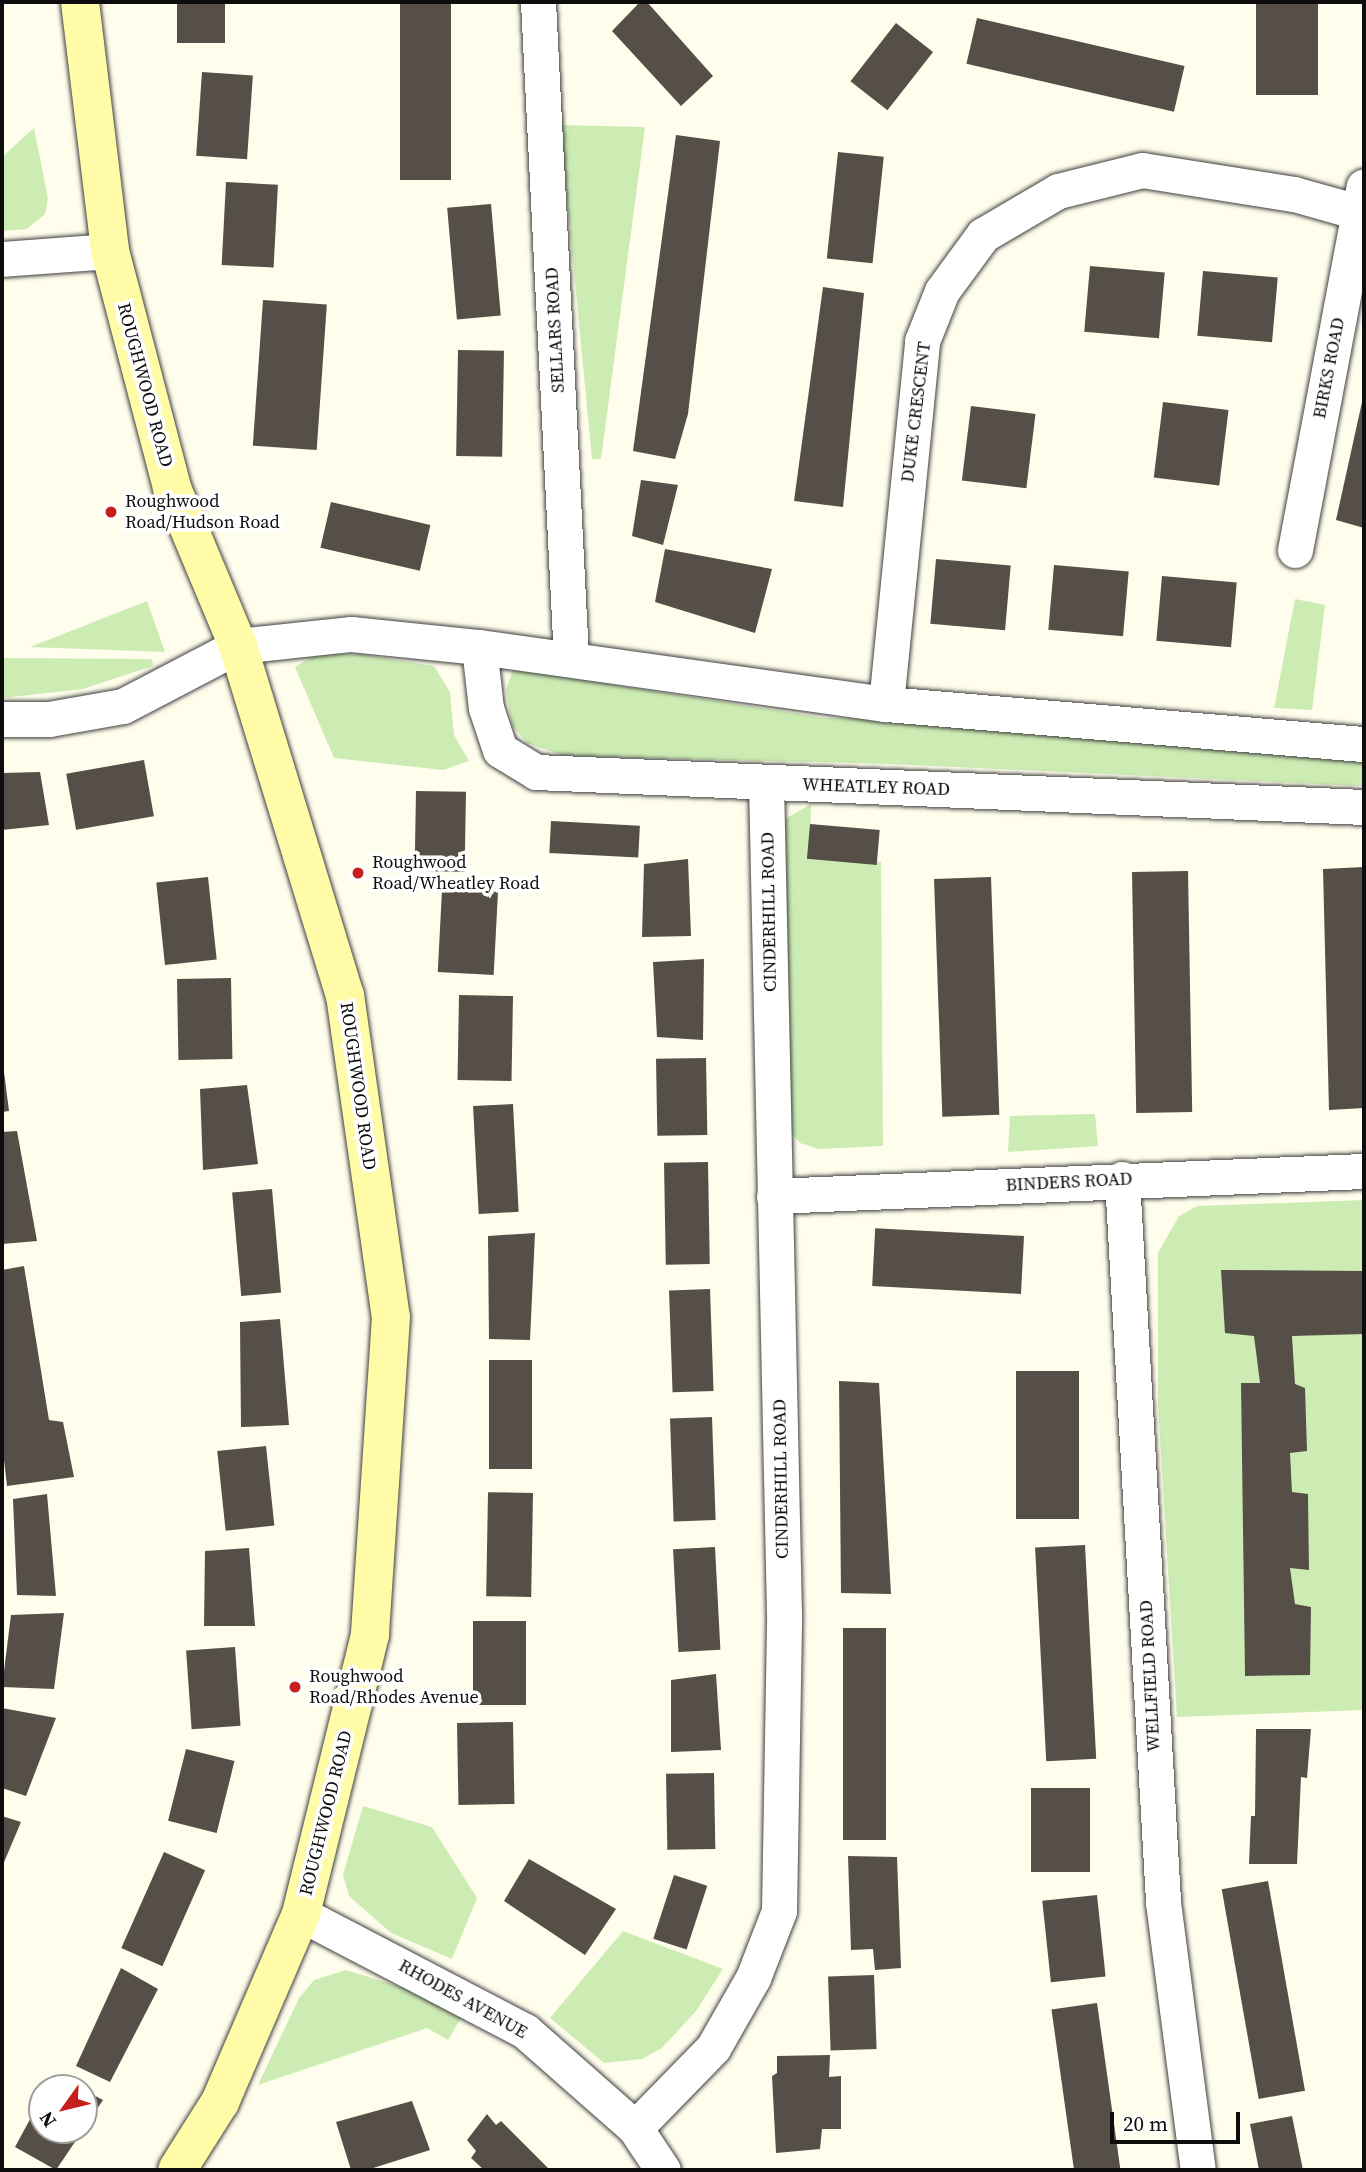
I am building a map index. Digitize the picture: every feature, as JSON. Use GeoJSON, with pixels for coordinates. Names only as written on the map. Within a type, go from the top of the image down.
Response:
{"type":"FeatureCollection","features":[{"type":"Feature","properties":{"kind":"street","name":"ROUGHWOOD ROAD"},"geometry":{"type":"LineString","coordinates":[[80,2],[110,251],[172,488],[238,646],[345,995],[391,1317],[370,1635],[301,1914],[220,2102],[177,2170]]}},
{"type":"Feature","properties":{"kind":"street","name":"SELLARS ROAD"},"geometry":{"type":"LineString","coordinates":[[538,2],[572,659]]}},
{"type":"Feature","properties":{"kind":"street","name":"DUKE CRESCENT"},"geometry":{"type":"LineString","coordinates":[[886,704],[922,341],[942,291],[983,235],[1058,191],[1142,170],[1294,194],[1361,199]]}},
{"type":"Feature","properties":{"kind":"street","name":"BIRKS ROAD"},"geometry":{"type":"LineString","coordinates":[[1295,550],[1361,199]]}},
{"type":"Feature","properties":{"kind":"street"},"geometry":{"type":"LineString","coordinates":[[2,258],[110,251]]}},
{"type":"Feature","properties":{"kind":"street"},"geometry":{"type":"LineString","coordinates":[[2,719],[49,719],[123,706],[238,646],[351,634],[572,659],[886,704],[1364,744]]}},
{"type":"Feature","properties":{"kind":"street","name":"WHEATLEY ROAD"},"geometry":{"type":"LineString","coordinates":[[480,647],[486,708],[500,750],[536,772],[1364,807]]}},
{"type":"Feature","properties":{"kind":"street","name":"CINDERHILL ROAD"},"geometry":{"type":"LineString","coordinates":[[635,2128],[713,2048],[753,1978],[779,1911],[784,1614],[766,782]]}},
{"type":"Feature","properties":{"kind":"street","name":"BINDERS ROAD"},"geometry":{"type":"LineString","coordinates":[[774,1196],[1122,1179],[1364,1171]]}},
{"type":"Feature","properties":{"kind":"street","name":"WELLFIELD ROAD"},"geometry":{"type":"LineString","coordinates":[[1122,1179],[1163,1902],[1198,2170]]}},
{"type":"Feature","properties":{"kind":"street","name":"RHODES AVENUE"},"geometry":{"type":"LineString","coordinates":[[301,1914],[525,2031],[635,2128],[663,2170]]}},
{"type":"Feature","properties":{"kind":"green space"},"geometry":{"type":"Polygon","coordinates":[[[560,125],[645,127],[601,459],[592,459],[560,125]]]}},
{"type":"Feature","properties":{"kind":"green space"},"geometry":{"type":"Polygon","coordinates":[[[34,128],[48,198],[45,214],[27,229],[2,231],[2,157],[34,128]]]}},
{"type":"Feature","properties":{"kind":"green space"},"geometry":{"type":"Polygon","coordinates":[[[1295,599],[1325,605],[1312,710],[1274,708],[1295,599]]]}},
{"type":"Feature","properties":{"kind":"green space"},"geometry":{"type":"Polygon","coordinates":[[[147,601],[165,652],[30,647],[147,601]]]}},
{"type":"Feature","properties":{"kind":"green space"},"geometry":{"type":"Polygon","coordinates":[[[319,653],[358,654],[434,666],[450,692],[454,735],[469,761],[443,770],[334,758],[295,667],[319,653]]]}},
{"type":"Feature","properties":{"kind":"green space"},"geometry":{"type":"Polygon","coordinates":[[[2,658],[152,659],[153,666],[83,689],[2,698],[2,658]]]}},
{"type":"Feature","properties":{"kind":"green space"},"geometry":{"type":"Polygon","coordinates":[[[513,669],[825,718],[894,719],[1364,760],[1364,786],[890,764],[564,756],[527,743],[512,725],[506,690],[513,669]]]}},
{"type":"Feature","properties":{"kind":"green space"},"geometry":{"type":"Polygon","coordinates":[[[811,804],[810,859],[881,862],[883,1146],[819,1149],[800,1143],[790,1132],[783,833],[787,818],[811,804]]]}},
{"type":"Feature","properties":{"kind":"green space"},"geometry":{"type":"Polygon","coordinates":[[[1095,1114],[1098,1146],[1008,1152],[1010,1116],[1095,1114]]]}},
{"type":"Feature","properties":{"kind":"green space"},"geometry":{"type":"Polygon","coordinates":[[[1364,1200],[1364,1710],[1177,1717],[1158,1405],[1158,1253],[1179,1216],[1197,1206],[1364,1200]]]}},
{"type":"Feature","properties":{"kind":"green space"},"geometry":{"type":"Polygon","coordinates":[[[363,1806],[432,1827],[477,1898],[452,1959],[391,1933],[349,1896],[343,1875],[363,1806]]]}},
{"type":"Feature","properties":{"kind":"green space"},"geometry":{"type":"Polygon","coordinates":[[[623,1931],[723,1969],[696,2011],[662,2048],[642,2059],[604,2063],[550,2018],[623,1931]]]}},
{"type":"Feature","properties":{"kind":"green space"},"geometry":{"type":"Polygon","coordinates":[[[346,1970],[407,1989],[461,2018],[448,2040],[427,2028],[258,2085],[299,1998],[314,1980],[346,1970]]]}},
{"type":"Feature","properties":{"kind":"building"},"geometry":{"type":"Polygon","coordinates":[[[177,2],[225,2],[225,43],[177,43],[177,2]]]}},
{"type":"Feature","properties":{"kind":"building"},"geometry":{"type":"Polygon","coordinates":[[[400,2],[451,2],[451,180],[400,180],[400,2]]]}},
{"type":"Feature","properties":{"kind":"building"},"geometry":{"type":"Polygon","coordinates":[[[640,2],[647,2],[713,76],[681,106],[612,31],[640,2]]]}},
{"type":"Feature","properties":{"kind":"building"},"geometry":{"type":"Polygon","coordinates":[[[1256,2],[1318,2],[1318,95],[1256,95],[1256,2]]]}},
{"type":"Feature","properties":{"kind":"building"},"geometry":{"type":"Polygon","coordinates":[[[977,18],[1185,66],[1174,112],[966,64],[977,18]]]}},
{"type":"Feature","properties":{"kind":"building"},"geometry":{"type":"Polygon","coordinates":[[[896,23],[933,52],[887,110],[850,81],[896,23]]]}},
{"type":"Feature","properties":{"kind":"building"},"geometry":{"type":"Polygon","coordinates":[[[202,72],[253,76],[247,159],[196,156],[202,72]]]}},
{"type":"Feature","properties":{"kind":"building"},"geometry":{"type":"Polygon","coordinates":[[[676,135],[720,141],[688,414],[675,459],[633,451],[676,135]]]}},
{"type":"Feature","properties":{"kind":"building"},"geometry":{"type":"Polygon","coordinates":[[[838,152],[884,157],[873,263],[827,258],[838,152]]]}},
{"type":"Feature","properties":{"kind":"building"},"geometry":{"type":"Polygon","coordinates":[[[226,182],[278,185],[274,268],[222,265],[226,182]]]}},
{"type":"Feature","properties":{"kind":"building"},"geometry":{"type":"Polygon","coordinates":[[[491,204],[501,316],[457,319],[447,208],[491,204]]]}},
{"type":"Feature","properties":{"kind":"building"},"geometry":{"type":"Polygon","coordinates":[[[1090,266],[1165,273],[1159,338],[1084,332],[1090,266]]]}},
{"type":"Feature","properties":{"kind":"building"},"geometry":{"type":"Polygon","coordinates":[[[1203,271],[1278,278],[1272,342],[1197,336],[1203,271]]]}},
{"type":"Feature","properties":{"kind":"building"},"geometry":{"type":"Polygon","coordinates":[[[823,287],[864,293],[843,507],[794,501],[823,287]]]}},
{"type":"Feature","properties":{"kind":"building"},"geometry":{"type":"Polygon","coordinates":[[[263,300],[327,304],[317,450],[253,446],[263,300]]]}},
{"type":"Feature","properties":{"kind":"building"},"geometry":{"type":"Polygon","coordinates":[[[458,350],[504,351],[502,457],[456,456],[458,350]]]}},
{"type":"Feature","properties":{"kind":"building"},"geometry":{"type":"Polygon","coordinates":[[[1364,393],[1364,528],[1336,520],[1364,393]]]}},
{"type":"Feature","properties":{"kind":"building"},"geometry":{"type":"Polygon","coordinates":[[[1163,402],[1229,410],[1219,485],[1154,477],[1163,402]]]}},
{"type":"Feature","properties":{"kind":"building"},"geometry":{"type":"Polygon","coordinates":[[[971,406],[1036,414],[1026,488],[962,480],[971,406]]]}},
{"type":"Feature","properties":{"kind":"building"},"geometry":{"type":"Polygon","coordinates":[[[641,480],[678,485],[663,545],[632,536],[641,480]]]}},
{"type":"Feature","properties":{"kind":"building"},"geometry":{"type":"Polygon","coordinates":[[[331,502],[430,525],[420,571],[320,548],[331,502]]]}},
{"type":"Feature","properties":{"kind":"building"},"geometry":{"type":"Polygon","coordinates":[[[665,549],[772,569],[755,633],[655,602],[665,549]]]}},
{"type":"Feature","properties":{"kind":"building"},"geometry":{"type":"Polygon","coordinates":[[[936,559],[1011,566],[1005,630],[930,624],[936,559]]]}},
{"type":"Feature","properties":{"kind":"building"},"geometry":{"type":"Polygon","coordinates":[[[1054,565],[1129,572],[1123,636],[1048,630],[1054,565]]]}},
{"type":"Feature","properties":{"kind":"building"},"geometry":{"type":"Polygon","coordinates":[[[1162,576],[1237,583],[1231,647],[1156,641],[1162,576]]]}},
{"type":"Feature","properties":{"kind":"building"},"geometry":{"type":"Polygon","coordinates":[[[144,760],[154,816],[76,830],[66,774],[144,760]]]}},
{"type":"Feature","properties":{"kind":"building"},"geometry":{"type":"Polygon","coordinates":[[[40,772],[49,825],[2,830],[2,773],[40,772]]]}},
{"type":"Feature","properties":{"kind":"building"},"geometry":{"type":"Polygon","coordinates":[[[416,791],[466,792],[465,872],[415,871],[416,791]]]}},
{"type":"Feature","properties":{"kind":"building"},"geometry":{"type":"Polygon","coordinates":[[[551,821],[640,826],[638,858],[549,853],[551,821]]]}},
{"type":"Feature","properties":{"kind":"building"},"geometry":{"type":"Polygon","coordinates":[[[810,824],[880,830],[877,865],[807,859],[810,824]]]}},
{"type":"Feature","properties":{"kind":"building"},"geometry":{"type":"Polygon","coordinates":[[[688,859],[691,936],[642,937],[644,864],[688,859]]]}},
{"type":"Feature","properties":{"kind":"building"},"geometry":{"type":"Polygon","coordinates":[[[1364,867],[1364,1108],[1329,1110],[1323,869],[1364,867]]]}},
{"type":"Feature","properties":{"kind":"building"},"geometry":{"type":"Polygon","coordinates":[[[1188,871],[1192,1112],[1136,1113],[1132,872],[1188,871]]]}},
{"type":"Feature","properties":{"kind":"building"},"geometry":{"type":"Polygon","coordinates":[[[208,877],[217,960],[165,965],[156,882],[208,877]]]}},
{"type":"Feature","properties":{"kind":"building"},"geometry":{"type":"Polygon","coordinates":[[[991,877],[999,1115],[942,1117],[934,879],[991,877]]]}},
{"type":"Feature","properties":{"kind":"building"},"geometry":{"type":"Polygon","coordinates":[[[442,889],[498,892],[494,975],[438,972],[442,889]]]}},
{"type":"Feature","properties":{"kind":"building"},"geometry":{"type":"Polygon","coordinates":[[[704,959],[703,1040],[657,1037],[653,962],[704,959]]]}},
{"type":"Feature","properties":{"kind":"building"},"geometry":{"type":"Polygon","coordinates":[[[231,978],[232,1059],[178,1060],[177,979],[231,978]]]}},
{"type":"Feature","properties":{"kind":"building"},"geometry":{"type":"Polygon","coordinates":[[[459,995],[513,996],[512,1081],[458,1080],[459,995]]]}},
{"type":"Feature","properties":{"kind":"building"},"geometry":{"type":"Polygon","coordinates":[[[706,1058],[707,1135],[657,1136],[656,1059],[706,1058]]]}},
{"type":"Feature","properties":{"kind":"building"},"geometry":{"type":"Polygon","coordinates":[[[3,1064],[9,1111],[2,1112],[3,1064]]]}},
{"type":"Feature","properties":{"kind":"building"},"geometry":{"type":"Polygon","coordinates":[[[247,1085],[258,1164],[203,1170],[200,1089],[247,1085]]]}},
{"type":"Feature","properties":{"kind":"building"},"geometry":{"type":"Polygon","coordinates":[[[513,1104],[519,1212],[479,1214],[473,1106],[513,1104]]]}},
{"type":"Feature","properties":{"kind":"building"},"geometry":{"type":"Polygon","coordinates":[[[17,1131],[37,1241],[2,1244],[2,1132],[17,1131]]]}},
{"type":"Feature","properties":{"kind":"building"},"geometry":{"type":"Polygon","coordinates":[[[708,1162],[710,1264],[666,1265],[664,1163],[708,1162]]]}},
{"type":"Feature","properties":{"kind":"building"},"geometry":{"type":"Polygon","coordinates":[[[272,1189],[281,1293],[241,1296],[232,1192],[272,1189]]]}},
{"type":"Feature","properties":{"kind":"building"},"geometry":{"type":"Polygon","coordinates":[[[875,1228],[1024,1236],[1021,1294],[872,1286],[875,1228]]]}},
{"type":"Feature","properties":{"kind":"building"},"geometry":{"type":"Polygon","coordinates":[[[535,1233],[530,1340],[489,1339],[488,1236],[535,1233]]]}},
{"type":"Feature","properties":{"kind":"building"},"geometry":{"type":"Polygon","coordinates":[[[24,1266],[49,1420],[63,1422],[74,1477],[7,1486],[2,1443],[2,1270],[24,1266]]]}},
{"type":"Feature","properties":{"kind":"building"},"geometry":{"type":"Polygon","coordinates":[[[1221,1270],[1364,1271],[1364,1334],[1292,1336],[1295,1384],[1305,1388],[1307,1451],[1290,1453],[1292,1492],[1308,1494],[1309,1570],[1290,1568],[1295,1604],[1311,1607],[1310,1675],[1245,1676],[1241,1383],[1260,1383],[1254,1336],[1225,1333],[1221,1270]]]}},
{"type":"Feature","properties":{"kind":"building"},"geometry":{"type":"Polygon","coordinates":[[[710,1289],[714,1391],[673,1392],[669,1290],[710,1289]]]}},
{"type":"Feature","properties":{"kind":"building"},"geometry":{"type":"Polygon","coordinates":[[[280,1319],[289,1425],[241,1427],[240,1322],[280,1319]]]}},
{"type":"Feature","properties":{"kind":"building"},"geometry":{"type":"Polygon","coordinates":[[[489,1360],[532,1360],[532,1469],[489,1469],[489,1360]]]}},
{"type":"Feature","properties":{"kind":"building"},"geometry":{"type":"Polygon","coordinates":[[[1016,1371],[1079,1371],[1079,1519],[1016,1519],[1016,1371]]]}},
{"type":"Feature","properties":{"kind":"building"},"geometry":{"type":"Polygon","coordinates":[[[839,1381],[879,1383],[891,1594],[841,1593],[839,1381]]]}},
{"type":"Feature","properties":{"kind":"building"},"geometry":{"type":"Polygon","coordinates":[[[712,1417],[716,1520],[674,1521],[670,1418],[712,1417]]]}},
{"type":"Feature","properties":{"kind":"building"},"geometry":{"type":"Polygon","coordinates":[[[266,1446],[274,1526],[226,1531],[217,1451],[266,1446]]]}},
{"type":"Feature","properties":{"kind":"building"},"geometry":{"type":"Polygon","coordinates":[[[488,1492],[533,1493],[531,1597],[486,1596],[488,1492]]]}},
{"type":"Feature","properties":{"kind":"building"},"geometry":{"type":"Polygon","coordinates":[[[47,1494],[56,1596],[17,1595],[13,1499],[47,1494]]]}},
{"type":"Feature","properties":{"kind":"building"},"geometry":{"type":"Polygon","coordinates":[[[1085,1545],[1096,1759],[1046,1761],[1035,1548],[1085,1545]]]}},
{"type":"Feature","properties":{"kind":"building"},"geometry":{"type":"Polygon","coordinates":[[[715,1547],[720,1650],[678,1652],[673,1549],[715,1547]]]}},
{"type":"Feature","properties":{"kind":"building"},"geometry":{"type":"Polygon","coordinates":[[[249,1548],[255,1626],[204,1626],[205,1551],[249,1548]]]}},
{"type":"Feature","properties":{"kind":"building"},"geometry":{"type":"Polygon","coordinates":[[[64,1613],[54,1689],[2,1687],[11,1615],[64,1613]]]}},
{"type":"Feature","properties":{"kind":"building"},"geometry":{"type":"Polygon","coordinates":[[[473,1621],[526,1621],[526,1705],[473,1705],[473,1621]]]}},
{"type":"Feature","properties":{"kind":"building"},"geometry":{"type":"Polygon","coordinates":[[[843,1628],[886,1628],[886,1840],[843,1840],[843,1628]]]}},
{"type":"Feature","properties":{"kind":"building"},"geometry":{"type":"Polygon","coordinates":[[[235,1647],[241,1726],[192,1729],[186,1650],[235,1647]]]}},
{"type":"Feature","properties":{"kind":"building"},"geometry":{"type":"Polygon","coordinates":[[[716,1674],[721,1750],[671,1752],[671,1680],[716,1674]]]}},
{"type":"Feature","properties":{"kind":"building"},"geometry":{"type":"Polygon","coordinates":[[[2,1708],[56,1718],[26,1796],[2,1788],[2,1708]]]}},
{"type":"Feature","properties":{"kind":"building"},"geometry":{"type":"Polygon","coordinates":[[[513,1722],[514,1804],[458,1805],[457,1723],[513,1722]]]}},
{"type":"Feature","properties":{"kind":"building"},"geometry":{"type":"Polygon","coordinates":[[[1256,1729],[1311,1729],[1307,1778],[1301,1777],[1297,1864],[1249,1864],[1251,1816],[1255,1816],[1256,1729]]]}},
{"type":"Feature","properties":{"kind":"building"},"geometry":{"type":"Polygon","coordinates":[[[186,1749],[235,1761],[217,1833],[168,1821],[186,1749]]]}},
{"type":"Feature","properties":{"kind":"building"},"geometry":{"type":"Polygon","coordinates":[[[714,1773],[715,1849],[667,1850],[666,1774],[714,1773]]]}},
{"type":"Feature","properties":{"kind":"building"},"geometry":{"type":"Polygon","coordinates":[[[1031,1788],[1090,1788],[1090,1872],[1031,1872],[1031,1788]]]}},
{"type":"Feature","properties":{"kind":"building"},"geometry":{"type":"Polygon","coordinates":[[[2,1816],[21,1822],[2,1867],[2,1816]]]}},
{"type":"Feature","properties":{"kind":"building"},"geometry":{"type":"Polygon","coordinates":[[[164,1852],[205,1870],[162,1966],[121,1948],[164,1852]]]}},
{"type":"Feature","properties":{"kind":"building"},"geometry":{"type":"Polygon","coordinates":[[[848,1856],[897,1857],[901,1968],[875,1970],[873,1949],[851,1950],[848,1856]]]}},
{"type":"Feature","properties":{"kind":"building"},"geometry":{"type":"Polygon","coordinates":[[[529,1859],[616,1909],[585,1955],[504,1901],[529,1859]]]}},
{"type":"Feature","properties":{"kind":"building"},"geometry":{"type":"Polygon","coordinates":[[[674,1875],[707,1886],[687,1950],[653,1939],[674,1875]]]}},
{"type":"Feature","properties":{"kind":"building"},"geometry":{"type":"Polygon","coordinates":[[[1268,1881],[1305,2091],[1259,2099],[1222,1889],[1268,1881]]]}},
{"type":"Feature","properties":{"kind":"building"},"geometry":{"type":"Polygon","coordinates":[[[1097,1895],[1106,1977],[1051,1982],[1042,1901],[1097,1895]]]}},
{"type":"Feature","properties":{"kind":"building"},"geometry":{"type":"Polygon","coordinates":[[[121,1968],[158,1989],[110,2082],[98,2074],[76,2066],[121,1968]]]}},
{"type":"Feature","properties":{"kind":"building"},"geometry":{"type":"Polygon","coordinates":[[[874,1975],[877,2049],[831,2051],[828,1977],[874,1975]]]}},
{"type":"Feature","properties":{"kind":"building"},"geometry":{"type":"Polygon","coordinates":[[[1097,2003],[1120,2169],[1074,2170],[1051,2009],[1097,2003]]]}},
{"type":"Feature","properties":{"kind":"building"},"geometry":{"type":"Polygon","coordinates":[[[830,2055],[829,2077],[841,2076],[841,2129],[822,2129],[820,2149],[776,2153],[772,2076],[777,2073],[777,2056],[830,2055]]]}},
{"type":"Feature","properties":{"kind":"building"},"geometry":{"type":"Polygon","coordinates":[[[412,2101],[430,2150],[367,2170],[351,2170],[336,2122],[412,2101]]]}},
{"type":"Feature","properties":{"kind":"building"},"geometry":{"type":"Polygon","coordinates":[[[487,2114],[496,2125],[501,2121],[550,2170],[484,2170],[471,2158],[476,2151],[467,2140],[487,2114]]]}},
{"type":"Feature","properties":{"kind":"building"},"geometry":{"type":"Polygon","coordinates":[[[1292,2116],[1303,2170],[1259,2170],[1250,2124],[1292,2116]]]}},
{"type":"Feature","properties":{"kind":"building"},"geometry":{"type":"Polygon","coordinates":[[[28,2123],[28,2144],[74,2144],[56,2170],[15,2147],[28,2123]]]}},
{"type":"Feature","properties":{"kind":"place","name":"Roughwood Road/Hudson Road"},"geometry":{"type":"Point","coordinates":[111,512]}},
{"type":"Feature","properties":{"kind":"place","name":"Roughwood Road/Wheatley Road"},"geometry":{"type":"Point","coordinates":[358,873]}},
{"type":"Feature","properties":{"kind":"place","name":"Roughwood Road/Rhodes Avenue"},"geometry":{"type":"Point","coordinates":[295,1687]}}]}
